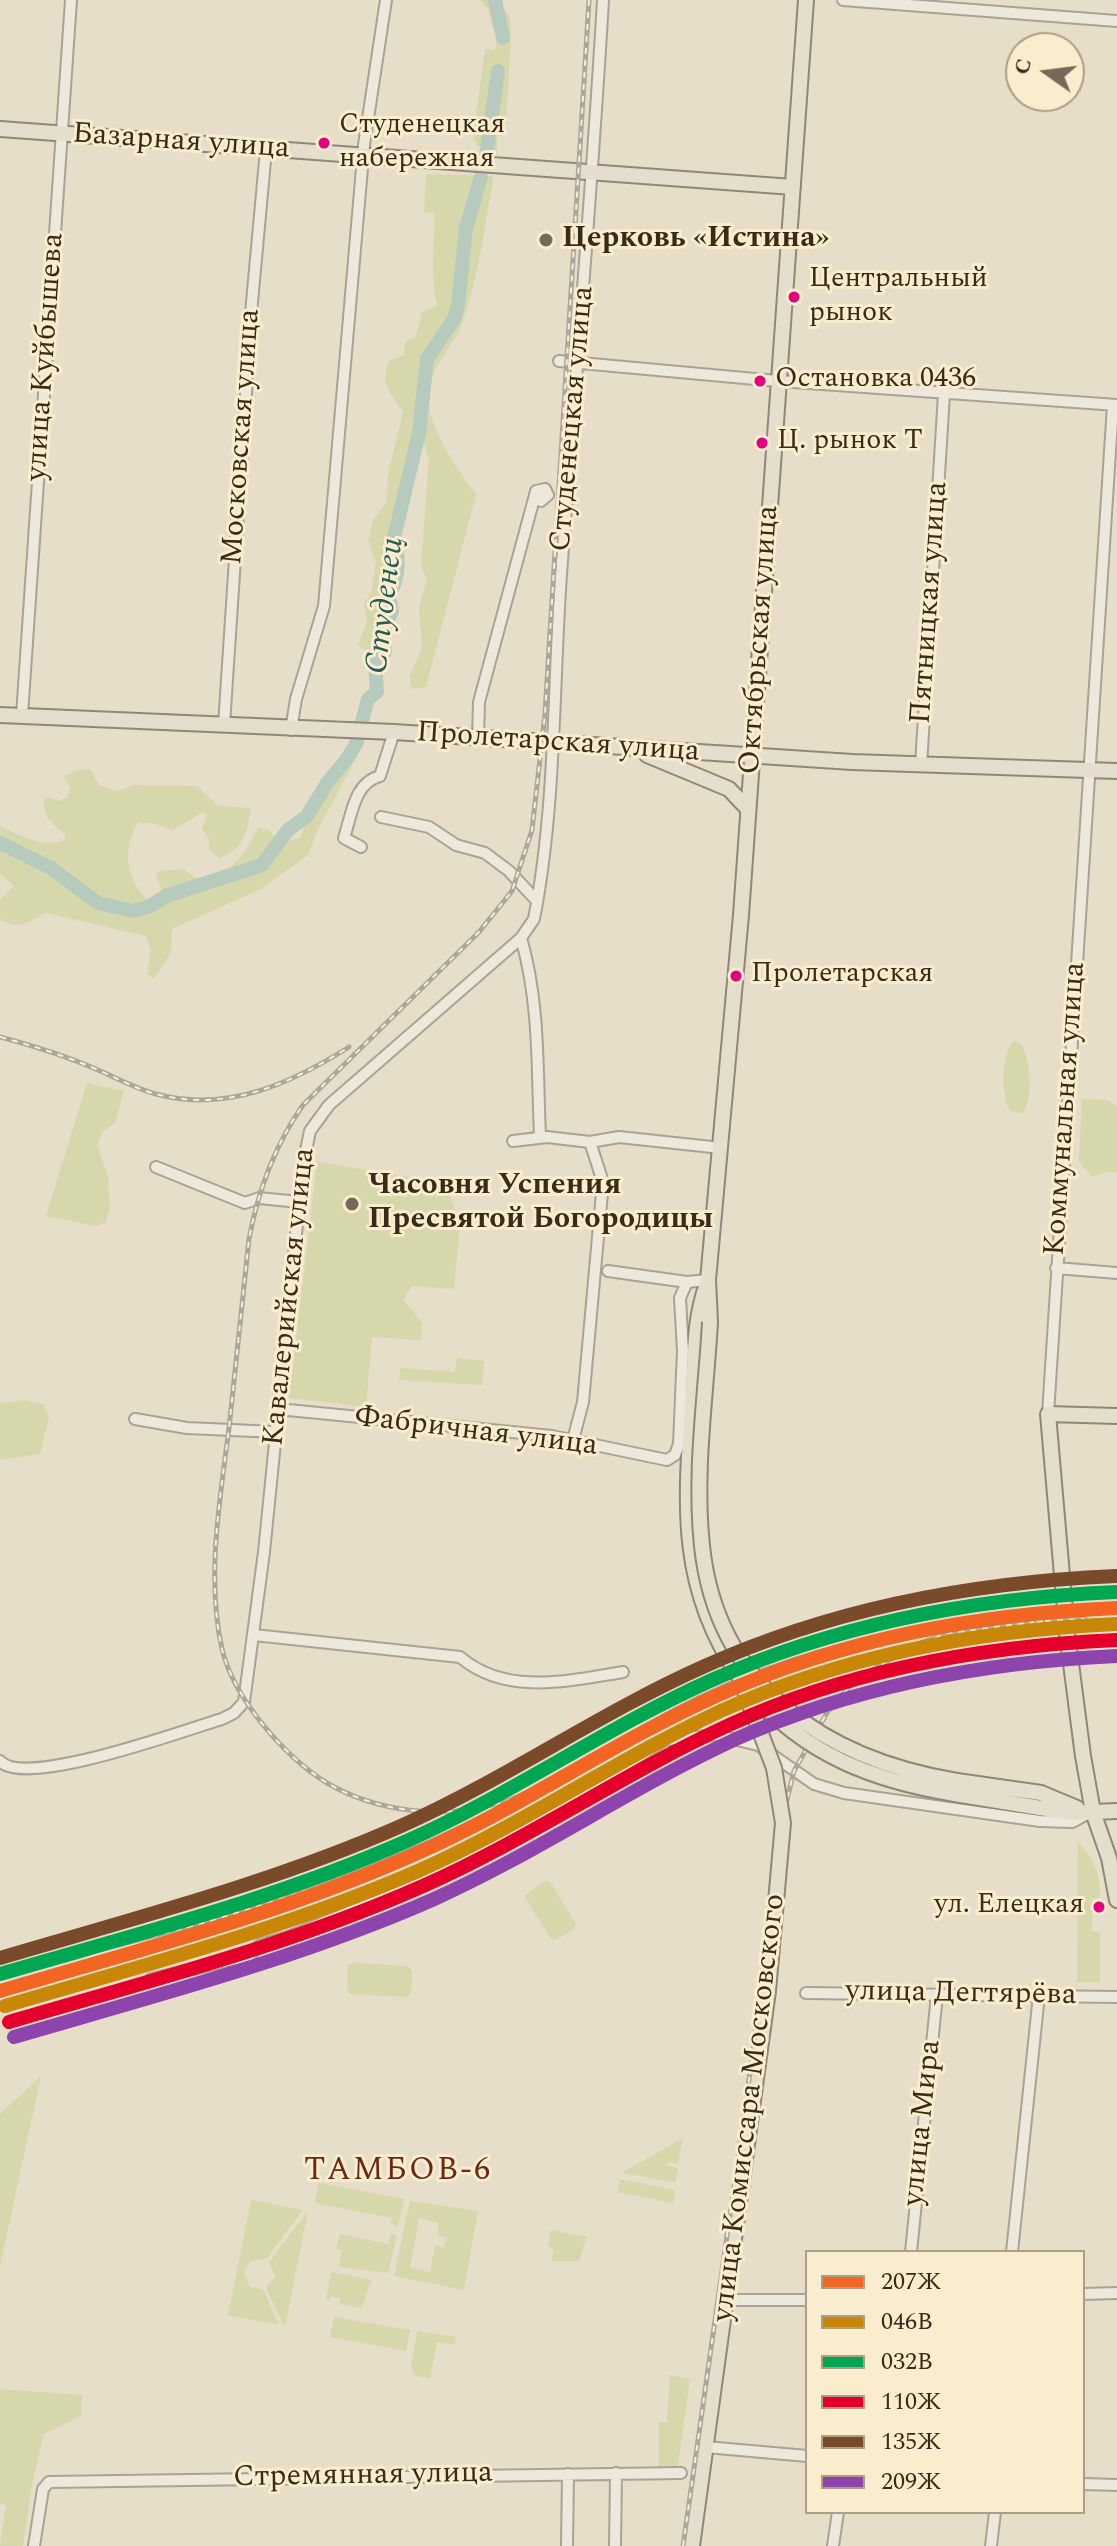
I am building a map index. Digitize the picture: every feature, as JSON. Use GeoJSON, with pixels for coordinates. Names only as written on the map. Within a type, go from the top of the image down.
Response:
{"type":"FeatureCollection","features":[{"type":"Feature","properties":{"kind":"main road","name":"Октябрьская улица"},"geometry":{"type":"LineString","coordinates":[[704,1321],[748,809],[806,0]]}},
{"type":"Feature","properties":{"kind":"main road","name":"Базарная улица"},"geometry":{"type":"LineString","coordinates":[[0,129],[793,187]]}},
{"type":"Feature","properties":{"kind":"main road","name":"Пролетарская улица"},"geometry":{"type":"LineString","coordinates":[[0,715],[478,737],[751,757],[1117,771]]}},
{"type":"Feature","properties":{"kind":"main road"},"geometry":{"type":"LineString","coordinates":[[636,750],[729,789],[748,809]]}},
{"type":"Feature","properties":{"kind":"main road"},"geometry":{"type":"LineString","coordinates":[[704,1321],[687,1477],[688,1542],[694,1579],[708,1621],[739,1676],[787,1728],[831,1757],[882,1779],[956,1788],[1071,1813],[1117,1811]]}},
{"type":"Feature","properties":{"kind":"main road"},"geometry":{"type":"LineString","coordinates":[[704,1321],[702,1543],[714,1598],[730,1635],[771,1695],[826,1739],[888,1766],[956,1788]]}},
{"type":"Feature","properties":{"kind":"main road"},"geometry":{"type":"LineString","coordinates":[[1048,1414],[1117,1416]]}},
{"type":"Feature","properties":{"kind":"main road","name":"Коммунальная улица"},"geometry":{"type":"LineString","coordinates":[[1048,1414],[1067,1633],[1093,1812],[1109,1858],[1117,1900]]}},
{"type":"Feature","properties":{"kind":"main road","name":"улица Комиссара Московского"},"geometry":{"type":"LineString","coordinates":[[692,2546],[728,2300],[783,1848],[781,1805],[766,1743],[739,1676]]}},
{"type":"Feature","properties":{"kind":"street","name":"улица Куйбышева"},"geometry":{"type":"LineString","coordinates":[[22,715],[71,0]]}},
{"type":"Feature","properties":{"kind":"street"},"geometry":{"type":"LineString","coordinates":[[291,730],[296,699],[324,606],[363,156],[386,0]]}},
{"type":"Feature","properties":{"kind":"street","name":"Студенецкая улица"},"geometry":{"type":"LineString","coordinates":[[554,743],[559,606],[593,173],[603,0]]}},
{"type":"Feature","properties":{"kind":"street"},"geometry":{"type":"LineString","coordinates":[[843,0],[974,6],[1117,21]]}},
{"type":"Feature","properties":{"kind":"street","name":"Московская улица"},"geometry":{"type":"LineString","coordinates":[[224,725],[252,302],[266,150]]}},
{"type":"Feature","properties":{"kind":"street"},"geometry":{"type":"LineString","coordinates":[[559,361],[944,394],[1115,405]]}},
{"type":"Feature","properties":{"kind":"street","name":"Пятницкая улица"},"geometry":{"type":"LineString","coordinates":[[921,765],[944,394]]}},
{"type":"Feature","properties":{"kind":"street","name":"Коммунальная улица"},"geometry":{"type":"LineString","coordinates":[[1048,1414],[1115,405]]}},
{"type":"Feature","properties":{"kind":"street"},"geometry":{"type":"LineString","coordinates":[[478,737],[479,702],[535,495]]}},
{"type":"Feature","properties":{"kind":"street"},"geometry":{"type":"LineString","coordinates":[[361,847],[344,838],[361,787],[367,779],[380,776],[390,733]]}},
{"type":"Feature","properties":{"kind":"street","name":"Кавалерийская улица"},"geometry":{"type":"LineString","coordinates":[[0,1761],[16,1770],[49,1769],[222,1719],[240,1707],[248,1690],[306,1144],[321,1113],[521,938],[534,919],[554,743]]}},
{"type":"Feature","properties":{"kind":"street"},"geometry":{"type":"LineString","coordinates":[[381,817],[429,827],[456,845],[485,853],[509,871],[537,901]]}},
{"type":"Feature","properties":{"kind":"street"},"geometry":{"type":"LineString","coordinates":[[521,938],[532,974],[537,1016],[540,1137]]}},
{"type":"Feature","properties":{"kind":"street"},"geometry":{"type":"LineString","coordinates":[[513,1141],[540,1137],[590,1142],[619,1137],[721,1148]]}},
{"type":"Feature","properties":{"kind":"street"},"geometry":{"type":"LineString","coordinates":[[573,1440],[583,1402],[603,1182],[590,1142]]}},
{"type":"Feature","properties":{"kind":"street"},"geometry":{"type":"LineString","coordinates":[[156,1167],[245,1203],[259,1198],[299,1202]]}},
{"type":"Feature","properties":{"kind":"street"},"geometry":{"type":"LineString","coordinates":[[1056,1268],[1117,1273]]}},
{"type":"Feature","properties":{"kind":"street"},"geometry":{"type":"LineString","coordinates":[[608,1271],[687,1282],[708,1280]]}},
{"type":"Feature","properties":{"kind":"street","name":"Фабричная улица"},"geometry":{"type":"LineString","coordinates":[[278,1409],[573,1440],[649,1459],[672,1458],[677,1451],[680,1422],[683,1351],[680,1293],[687,1282]]}},
{"type":"Feature","properties":{"kind":"street"},"geometry":{"type":"LineString","coordinates":[[135,1419],[187,1428],[276,1432]]}},
{"type":"Feature","properties":{"kind":"street"},"geometry":{"type":"LineString","coordinates":[[254,1635],[460,1657],[477,1672],[528,1682],[562,1682],[623,1672]]}},
{"type":"Feature","properties":{"kind":"street"},"geometry":{"type":"LineString","coordinates":[[151,1979],[249,1956],[260,1945],[423,1882],[548,1814],[656,1746],[676,1738],[717,1735],[758,1745],[814,1784],[844,1793],[1040,1821],[1072,1822],[1093,1812]]}},
{"type":"Feature","properties":{"kind":"street","name":"улица Дегтярёва"},"geometry":{"type":"LineString","coordinates":[[806,1993],[1117,1997]]}},
{"type":"Feature","properties":{"kind":"street","name":"улица Мира"},"geometry":{"type":"LineString","coordinates":[[911,2250],[937,1995]]}},
{"type":"Feature","properties":{"kind":"street"},"geometry":{"type":"LineString","coordinates":[[1012,2250],[1039,1995]]}},
{"type":"Feature","properties":{"kind":"street"},"geometry":{"type":"LineString","coordinates":[[1085,2294],[1117,2293]]}},
{"type":"Feature","properties":{"kind":"street"},"geometry":{"type":"LineString","coordinates":[[728,2300],[805,2300]]}},
{"type":"Feature","properties":{"kind":"street"},"geometry":{"type":"LineString","coordinates":[[706,2447],[805,2456]]}},
{"type":"Feature","properties":{"kind":"street"},"geometry":{"type":"LineString","coordinates":[[615,2546],[616,2473]]}},
{"type":"Feature","properties":{"kind":"street","name":"Стремянная улица"},"geometry":{"type":"LineString","coordinates":[[34,2546],[45,2484],[681,2473]]}},
{"type":"Feature","properties":{"kind":"street"},"geometry":{"type":"LineString","coordinates":[[567,2546],[568,2474]]}},
{"type":"Feature","properties":{"kind":"street"},"geometry":{"type":"LineString","coordinates":[[1085,2484],[1117,2485]]}},
{"type":"Feature","properties":{"kind":"street"},"geometry":{"type":"LineString","coordinates":[[833,2546],[838,2514]]}},
{"type":"Feature","properties":{"kind":"street"},"geometry":{"type":"LineString","coordinates":[[991,2546],[995,2514]]}},
{"type":"Feature","properties":{"kind":"green space"},"geometry":{"type":"Polygon","coordinates":[[[480,0],[497,0],[510,16],[505,133],[497,133],[497,155],[492,154],[491,147],[479,147],[473,139],[485,49],[494,50],[496,44],[489,10],[480,0]]]}},
{"type":"Feature","properties":{"kind":"green space"},"geometry":{"type":"Polygon","coordinates":[[[426,174],[492,176],[493,180],[471,295],[455,339],[434,372],[428,391],[434,425],[454,463],[476,494],[426,687],[412,689],[409,677],[422,647],[419,607],[427,579],[421,566],[429,459],[421,433],[412,439],[389,539],[387,608],[378,632],[373,668],[363,669],[365,651],[358,645],[367,622],[364,603],[371,593],[376,562],[368,540],[373,520],[386,503],[388,474],[403,412],[390,394],[385,375],[390,360],[404,355],[405,342],[416,336],[422,312],[438,305],[433,275],[435,213],[424,212],[426,174]]]}},
{"type":"Feature","properties":{"kind":"green space"},"geometry":{"type":"Polygon","coordinates":[[[348,762],[352,763],[351,768],[317,831],[308,855],[261,889],[172,929],[171,953],[154,978],[147,974],[151,950],[146,936],[46,913],[18,925],[0,919],[0,900],[14,886],[0,873],[0,826],[40,842],[65,840],[65,835],[48,819],[43,801],[46,797],[59,801],[68,797],[70,788],[64,776],[77,770],[90,769],[99,785],[117,791],[135,785],[197,786],[218,806],[251,808],[244,838],[235,849],[219,858],[209,850],[209,840],[202,828],[207,815],[203,812],[173,830],[152,823],[138,823],[129,846],[129,869],[139,890],[156,906],[164,897],[156,875],[159,871],[183,869],[198,880],[219,875],[242,855],[258,828],[267,829],[281,842],[301,838],[308,806],[348,762]]]}},
{"type":"Feature","properties":{"kind":"green space"},"geometry":{"type":"Polygon","coordinates":[[[1014,1041],[1020,1043],[1024,1050],[1028,1068],[1028,1097],[1023,1113],[1011,1112],[1005,1097],[1005,1065],[1014,1041]]]}},
{"type":"Feature","properties":{"kind":"green space"},"geometry":{"type":"Polygon","coordinates":[[[87,1083],[124,1091],[115,1123],[103,1132],[97,1145],[108,1176],[110,1209],[105,1223],[96,1226],[46,1216],[87,1083]]]}},
{"type":"Feature","properties":{"kind":"green space"},"geometry":{"type":"Polygon","coordinates":[[[1082,1099],[1107,1100],[1117,1106],[1117,1173],[1109,1171],[1093,1177],[1079,1162],[1082,1099]]]}},
{"type":"Feature","properties":{"kind":"green space"},"geometry":{"type":"Polygon","coordinates":[[[317,1162],[416,1178],[447,1187],[460,1224],[454,1289],[412,1286],[403,1300],[422,1322],[421,1340],[372,1337],[366,1407],[289,1398],[317,1162]]]}},
{"type":"Feature","properties":{"kind":"green space"},"geometry":{"type":"Polygon","coordinates":[[[457,1358],[484,1361],[482,1385],[399,1380],[400,1368],[455,1372],[457,1358]]]}},
{"type":"Feature","properties":{"kind":"green space"},"geometry":{"type":"Polygon","coordinates":[[[24,1400],[43,1404],[49,1417],[40,1454],[0,1460],[0,1404],[24,1400]]]}},
{"type":"Feature","properties":{"kind":"green space"},"geometry":{"type":"Polygon","coordinates":[[[1078,1842],[1098,1875],[1100,1899],[1092,1899],[1092,1931],[1100,1932],[1100,1982],[1077,1982],[1078,1842]]]}},
{"type":"Feature","properties":{"kind":"green space"},"geometry":{"type":"Polygon","coordinates":[[[545,1880],[551,1883],[576,1924],[573,1930],[555,1940],[550,1938],[524,1896],[545,1880]]]}},
{"type":"Feature","properties":{"kind":"green space"},"geometry":{"type":"Polygon","coordinates":[[[352,1963],[408,1966],[412,1971],[411,1994],[406,1997],[350,1994],[347,1991],[348,1966],[352,1963]]]}},
{"type":"Feature","properties":{"kind":"green space"},"geometry":{"type":"Polygon","coordinates":[[[41,2076],[0,2266],[0,2114],[41,2076]]]}},
{"type":"Feature","properties":{"kind":"green space"},"geometry":{"type":"Polygon","coordinates":[[[683,2138],[678,2164],[668,2162],[667,2166],[678,2168],[675,2182],[622,2173],[683,2138]]]}},
{"type":"Feature","properties":{"kind":"green space"},"geometry":{"type":"Polygon","coordinates":[[[620,2179],[675,2190],[673,2203],[618,2192],[620,2179]]]}},
{"type":"Feature","properties":{"kind":"green space"},"geometry":{"type":"Polygon","coordinates":[[[319,2183],[404,2199],[398,2226],[391,2224],[392,2218],[315,2203],[319,2183]]]}},
{"type":"Feature","properties":{"kind":"green space"},"geometry":{"type":"Polygon","coordinates":[[[251,2200],[303,2210],[266,2259],[250,2261],[244,2272],[250,2287],[263,2289],[279,2325],[228,2315],[251,2200]]]}},
{"type":"Feature","properties":{"kind":"green space"},"geometry":{"type":"Polygon","coordinates":[[[410,2201],[478,2211],[464,2290],[394,2276],[410,2201]],[[419,2218],[410,2268],[430,2272],[435,2246],[444,2247],[446,2238],[437,2235],[439,2223],[419,2218]]]}},
{"type":"Feature","properties":{"kind":"green space"},"geometry":{"type":"Polygon","coordinates":[[[308,2211],[285,2327],[266,2288],[275,2276],[269,2262],[308,2211]]]}},
{"type":"Feature","properties":{"kind":"green space"},"geometry":{"type":"Polygon","coordinates":[[[551,2230],[587,2237],[579,2261],[551,2261],[554,2249],[548,2247],[551,2230]]]}},
{"type":"Feature","properties":{"kind":"green space"},"geometry":{"type":"Polygon","coordinates":[[[340,2234],[388,2244],[391,2234],[397,2235],[388,2273],[339,2267],[342,2250],[336,2249],[340,2234]]]}},
{"type":"Feature","properties":{"kind":"green space"},"geometry":{"type":"Polygon","coordinates":[[[331,2272],[371,2280],[362,2308],[340,2304],[340,2298],[331,2296],[330,2301],[326,2300],[331,2272]]]}},
{"type":"Feature","properties":{"kind":"green space"},"geometry":{"type":"Polygon","coordinates":[[[334,2317],[410,2330],[406,2351],[330,2337],[334,2317]]]}},
{"type":"Feature","properties":{"kind":"green space"},"geometry":{"type":"Polygon","coordinates":[[[417,2331],[456,2337],[454,2345],[437,2342],[430,2379],[416,2376],[411,2368],[417,2331]]]}},
{"type":"Feature","properties":{"kind":"green space"},"geometry":{"type":"Polygon","coordinates":[[[670,2375],[690,2379],[677,2472],[659,2472],[659,2422],[667,2422],[670,2375]]]}},
{"type":"Feature","properties":{"kind":"green space"},"geometry":{"type":"Polygon","coordinates":[[[0,2389],[82,2395],[81,2416],[44,2434],[32,2483],[23,2546],[0,2546],[6,2505],[0,2504],[0,2389]]]}},
{"type":"Feature","properties":{"kind":"waterway","name":"Студенец"},"geometry":{"type":"LineString","coordinates":[[495,0],[503,38]]}},
{"type":"Feature","properties":{"kind":"waterway","name":"Студенец"},"geometry":{"type":"LineString","coordinates":[[486,156],[498,71]]}},
{"type":"Feature","properties":{"kind":"waterway","name":"Студенец"},"geometry":{"type":"LineString","coordinates":[[0,843],[51,868],[98,903],[133,911],[150,906],[166,896],[262,865],[288,830],[307,816],[356,744],[368,699],[377,692],[375,664],[385,652],[383,632],[392,611],[389,595],[397,568],[393,542],[419,433],[427,359],[454,319],[466,228],[481,177]]}},
{"type":"Feature","properties":{"kind":"railway"},"geometry":{"type":"LineString","coordinates":[[589,0],[545,714],[532,830],[512,891],[479,932],[303,1105],[269,1169],[249,1239],[219,1511],[215,1594],[222,1649],[228,1669],[251,1709],[283,1747],[318,1777],[336,1788],[378,1804],[444,1812],[488,1806],[530,1791],[572,1771],[671,1712],[761,1671],[856,1642],[921,1630]]}},
{"type":"Feature","properties":{"kind":"railway"},"geometry":{"type":"LineString","coordinates":[[0,1037],[74,1060],[160,1095],[211,1100],[259,1091],[305,1072],[349,1047]]}},
{"type":"Feature","properties":{"kind":"railway"},"geometry":{"type":"LineString","coordinates":[[1045,1621],[1085,1619]]}},
{"type":"Feature","properties":{"kind":"railway"},"geometry":{"type":"LineString","coordinates":[[683,2546],[753,2052],[779,1832],[794,1771],[828,1711],[853,1683],[877,1667],[920,1643],[948,1633],[1034,1622]]}},
{"type":"Feature","properties":{"kind":"railway"},"geometry":{"type":"LineString","coordinates":[[0,1970],[108,1948],[256,1907],[419,1847],[498,1809]]}},
{"type":"Feature","properties":{"kind":"transit line","name":"135Ж"},"geometry":{"type":"LineString","coordinates":[[0,1958],[203,1898],[303,1865],[401,1826],[478,1788],[666,1684],[754,1645],[855,1613],[906,1601],[1010,1584],[1116,1576]]}},
{"type":"Feature","properties":{"kind":"transit line","name":"032В"},"geometry":{"type":"LineString","coordinates":[[0,1974],[206,1914],[358,1862],[446,1823],[673,1698],[760,1660],[809,1643],[960,1607],[1116,1592]]}},
{"type":"Feature","properties":{"kind":"transit line","name":"207Ж"},"geometry":{"type":"LineString","coordinates":[[0,1991],[209,1930],[363,1876],[491,1817],[679,1713],[766,1675],[815,1658],[913,1632],[964,1623],[1117,1608]]}},
{"type":"Feature","properties":{"kind":"transit line","name":"046В"},"geometry":{"type":"LineString","coordinates":[[5,2006],[214,1945],[368,1892],[457,1853],[684,1729],[770,1690],[916,1648],[1016,1632],[1117,1624]]}},
{"type":"Feature","properties":{"kind":"transit line","name":"110Ж"},"geometry":{"type":"LineString","coordinates":[[9,2022],[219,1961],[373,1907],[462,1868],[729,1725],[822,1689],[870,1675],[968,1655],[1117,1640]]}},
{"type":"Feature","properties":{"kind":"transit line","name":"209Ж"},"geometry":{"type":"LineString","coordinates":[[14,2037],[225,1975],[381,1921],[471,1882],[736,1739],[828,1704],[971,1671],[1117,1656]]}},
{"type":"Feature","properties":{"kind":"place","name":"Студенецкая набережная"},"geometry":{"type":"Point","coordinates":[324,143]}},
{"type":"Feature","properties":{"kind":"place","name":"Церковь «Истина»"},"geometry":{"type":"Point","coordinates":[546,240]}},
{"type":"Feature","properties":{"kind":"place","name":"Центральный рынок"},"geometry":{"type":"Point","coordinates":[794,297]}},
{"type":"Feature","properties":{"kind":"place","name":"Остановка 0436"},"geometry":{"type":"Point","coordinates":[760,381]}},
{"type":"Feature","properties":{"kind":"place","name":"Ц. рынок Т"},"geometry":{"type":"Point","coordinates":[762,443]}},
{"type":"Feature","properties":{"kind":"place","name":"Пролетарская"},"geometry":{"type":"Point","coordinates":[736,976]}},
{"type":"Feature","properties":{"kind":"place","name":"Часовня Успения Пресвятой Богородицы"},"geometry":{"type":"Point","coordinates":[352,1204]}},
{"type":"Feature","properties":{"kind":"place","name":"ул. Елецкая"},"geometry":{"type":"Point","coordinates":[1099,1907]}},
{"type":"Feature","properties":{"kind":"district","name":"ТАМБОВ-6"},"geometry":{"type":"Point","coordinates":[398,2173]}}]}
